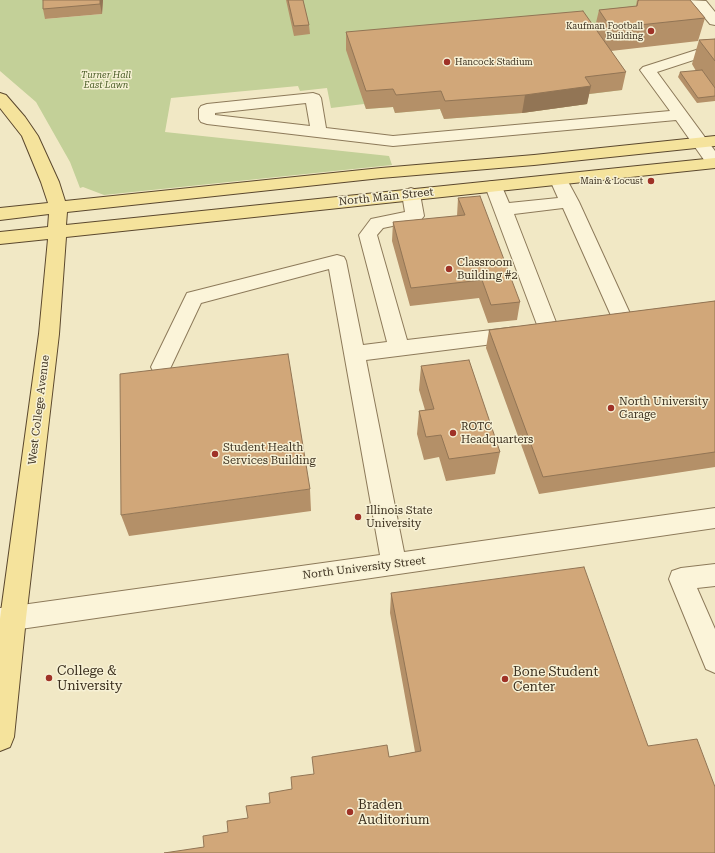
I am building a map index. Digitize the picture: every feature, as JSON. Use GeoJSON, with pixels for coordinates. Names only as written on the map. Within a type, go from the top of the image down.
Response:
{"type":"FeatureCollection","features":[{"type":"Feature","properties":{"kind":"main road","name":"West College Avenue"},"geometry":{"type":"LineString","coordinates":[[0,98],[19,120],[30,136],[50,182],[58,208],[49,334],[6,619],[0,737]]}},
{"type":"Feature","properties":{"kind":"main road"},"geometry":{"type":"LineString","coordinates":[[0,214],[373,174],[534,160],[708,141]]}},
{"type":"Feature","properties":{"kind":"main road","name":"North Main Street"},"geometry":{"type":"LineString","coordinates":[[0,238],[715,163]]}},
{"type":"Feature","properties":{"kind":"street"},"geometry":{"type":"LineString","coordinates":[[693,0],[701,4],[715,21]]}},
{"type":"Feature","properties":{"kind":"street"},"geometry":{"type":"LineString","coordinates":[[715,48],[648,70],[680,115],[708,141],[715,163]]}},
{"type":"Feature","properties":{"kind":"street"},"geometry":{"type":"LineString","coordinates":[[319,132],[313,98],[207,109],[207,119],[393,141],[680,115]]}},
{"type":"Feature","properties":{"kind":"street"},"geometry":{"type":"LineString","coordinates":[[559,180],[631,319],[601,323]]}},
{"type":"Feature","properties":{"kind":"street"},"geometry":{"type":"LineString","coordinates":[[355,354],[557,329],[503,210],[494,186]]}},
{"type":"Feature","properties":{"kind":"street"},"geometry":{"type":"LineString","coordinates":[[399,349],[368,235],[378,222],[415,216],[411,194]]}},
{"type":"Feature","properties":{"kind":"street"},"geometry":{"type":"LineString","coordinates":[[503,210],[570,202]]}},
{"type":"Feature","properties":{"kind":"street"},"geometry":{"type":"LineString","coordinates":[[161,367],[194,298],[337,261],[394,564]]}},
{"type":"Feature","properties":{"kind":"street","name":"North University Street"},"geometry":{"type":"LineString","coordinates":[[6,619],[263,581],[394,564],[715,518]]}},
{"type":"Feature","properties":{"kind":"street"},"geometry":{"type":"LineString","coordinates":[[715,575],[680,579],[715,660]]}},
{"type":"Feature","properties":{"kind":"green space","name":"Turner Hall East Lawn"},"geometry":{"type":"Polygon","coordinates":[[[0,0],[47,0],[46,19],[102,14],[103,0],[650,0],[594,33],[610,71],[622,90],[582,95],[587,104],[522,113],[444,119],[440,109],[395,113],[393,107],[366,109],[364,104],[331,108],[327,88],[300,91],[298,86],[171,98],[165,132],[389,156],[392,165],[104,195],[83,187],[80,188],[70,162],[36,102],[0,71],[0,0]]]}},
{"type":"Feature","properties":{"kind":"building"},"geometry":{"type":"Polygon","coordinates":[[[43,0],[100,0],[100,4],[43,9],[43,0]]]}},
{"type":"Feature","properties":{"kind":"building"},"geometry":{"type":"Polygon","coordinates":[[[288,0],[303,0],[309,25],[294,26],[288,0]]]}},
{"type":"Feature","properties":{"kind":"building"},"geometry":{"type":"Polygon","coordinates":[[[639,0],[690,0],[705,18],[611,28],[599,10],[637,6],[639,0]]]}},
{"type":"Feature","properties":{"kind":"building"},"geometry":{"type":"Polygon","coordinates":[[[583,11],[626,72],[585,77],[591,86],[525,95],[445,101],[441,91],[396,95],[393,89],[366,91],[346,32],[583,11]]]}},
{"type":"Feature","properties":{"kind":"building"},"geometry":{"type":"Polygon","coordinates":[[[715,39],[715,61],[699,40],[715,39]]]}},
{"type":"Feature","properties":{"kind":"building"},"geometry":{"type":"Polygon","coordinates":[[[702,70],[715,88],[715,96],[698,98],[680,72],[702,70]]]}},
{"type":"Feature","properties":{"kind":"building","name":"Classroom Building #2"},"geometry":{"type":"Polygon","coordinates":[[[480,196],[520,302],[491,305],[482,280],[411,288],[393,222],[465,215],[458,198],[480,196]]]}},
{"type":"Feature","properties":{"kind":"building","name":"North University Garage"},"geometry":{"type":"Polygon","coordinates":[[[715,301],[715,452],[543,477],[489,330],[715,301]]]}},
{"type":"Feature","properties":{"kind":"building","name":"Student Health Services Building"},"geometry":{"type":"Polygon","coordinates":[[[288,354],[310,489],[121,515],[120,374],[288,354]]]}},
{"type":"Feature","properties":{"kind":"building"},"geometry":{"type":"Polygon","coordinates":[[[469,360],[500,452],[449,459],[441,435],[426,437],[419,411],[434,409],[421,366],[469,360]]]}},
{"type":"Feature","properties":{"kind":"building","name":"Bone Student Center"},"geometry":{"type":"Polygon","coordinates":[[[584,567],[648,746],[697,739],[715,787],[715,853],[164,853],[204,847],[203,836],[228,832],[227,821],[248,818],[246,806],[270,803],[269,793],[292,789],[291,777],[314,774],[312,757],[387,745],[389,757],[421,751],[391,593],[584,567]]]}},
{"type":"Feature","properties":{"kind":"place","name":"Kaufman Football Building"},"geometry":{"type":"Point","coordinates":[651,31]}},
{"type":"Feature","properties":{"kind":"place","name":"Hancock Stadium"},"geometry":{"type":"Point","coordinates":[447,62]}},
{"type":"Feature","properties":{"kind":"place","name":"Main & Locust"},"geometry":{"type":"Point","coordinates":[651,181]}},
{"type":"Feature","properties":{"kind":"place","name":"Classroom Building #2"},"geometry":{"type":"Point","coordinates":[449,269]}},
{"type":"Feature","properties":{"kind":"place","name":"North University Garage"},"geometry":{"type":"Point","coordinates":[611,408]}},
{"type":"Feature","properties":{"kind":"place","name":"ROTC Headquarters"},"geometry":{"type":"Point","coordinates":[453,433]}},
{"type":"Feature","properties":{"kind":"place","name":"Student Health Services Building"},"geometry":{"type":"Point","coordinates":[215,454]}},
{"type":"Feature","properties":{"kind":"place","name":"Illinois State University"},"geometry":{"type":"Point","coordinates":[358,517]}},
{"type":"Feature","properties":{"kind":"place","name":"College & University"},"geometry":{"type":"Point","coordinates":[49,678]}},
{"type":"Feature","properties":{"kind":"place","name":"Bone Student Center"},"geometry":{"type":"Point","coordinates":[505,679]}},
{"type":"Feature","properties":{"kind":"place","name":"Braden Auditorium"},"geometry":{"type":"Point","coordinates":[350,812]}}]}
